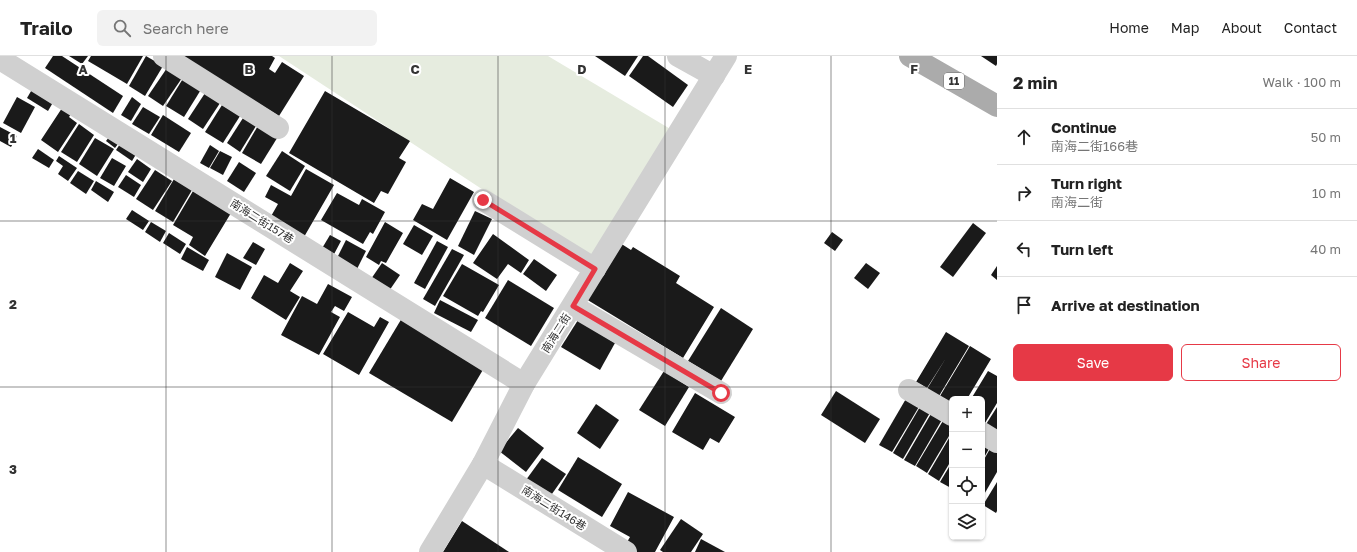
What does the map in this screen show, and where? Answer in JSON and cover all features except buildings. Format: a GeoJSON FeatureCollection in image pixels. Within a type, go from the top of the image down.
{"type":"FeatureCollection","features":[{"type":"Feature","properties":{"kind":"main road","name":"11"},"geometry":{"type":"LineString","coordinates":[[910,56],[997,106]]}},
{"type":"Feature","properties":{"kind":"street"},"geometry":{"type":"LineString","coordinates":[[164,56],[278,128]]}},
{"type":"Feature","properties":{"kind":"street"},"geometry":{"type":"LineString","coordinates":[[678,56],[714,76]]}},
{"type":"Feature","properties":{"kind":"street","name":"南海二街"},"geometry":{"type":"LineString","coordinates":[[430,552],[483,464],[524,384],[726,56]]}},
{"type":"Feature","properties":{"kind":"street","name":"南海二街157巷"},"geometry":{"type":"LineString","coordinates":[[0,59],[524,384]]}},
{"type":"Feature","properties":{"kind":"street"},"geometry":{"type":"LineString","coordinates":[[483,200],[595,269]]}},
{"type":"Feature","properties":{"kind":"street"},"geometry":{"type":"LineString","coordinates":[[573,306],[721,393]]}},
{"type":"Feature","properties":{"kind":"street"},"geometry":{"type":"LineString","coordinates":[[909,390],[949,414]]}},
{"type":"Feature","properties":{"kind":"street"},"geometry":{"type":"LineString","coordinates":[[985,435],[997,442]]}},
{"type":"Feature","properties":{"kind":"street","name":"南海二街146巷"},"geometry":{"type":"LineString","coordinates":[[483,464],[626,552]]}},
{"type":"Feature","properties":{"kind":"shaded area"},"geometry":{"type":"Polygon","coordinates":[[[279,56],[548,56],[672,130],[596,264],[279,56]]]}},
{"type":"Feature","properties":{"kind":"route"},"geometry":{"type":"LineString","coordinates":[[483,200],[595,269],[573,306],[721,393]]}}]}
